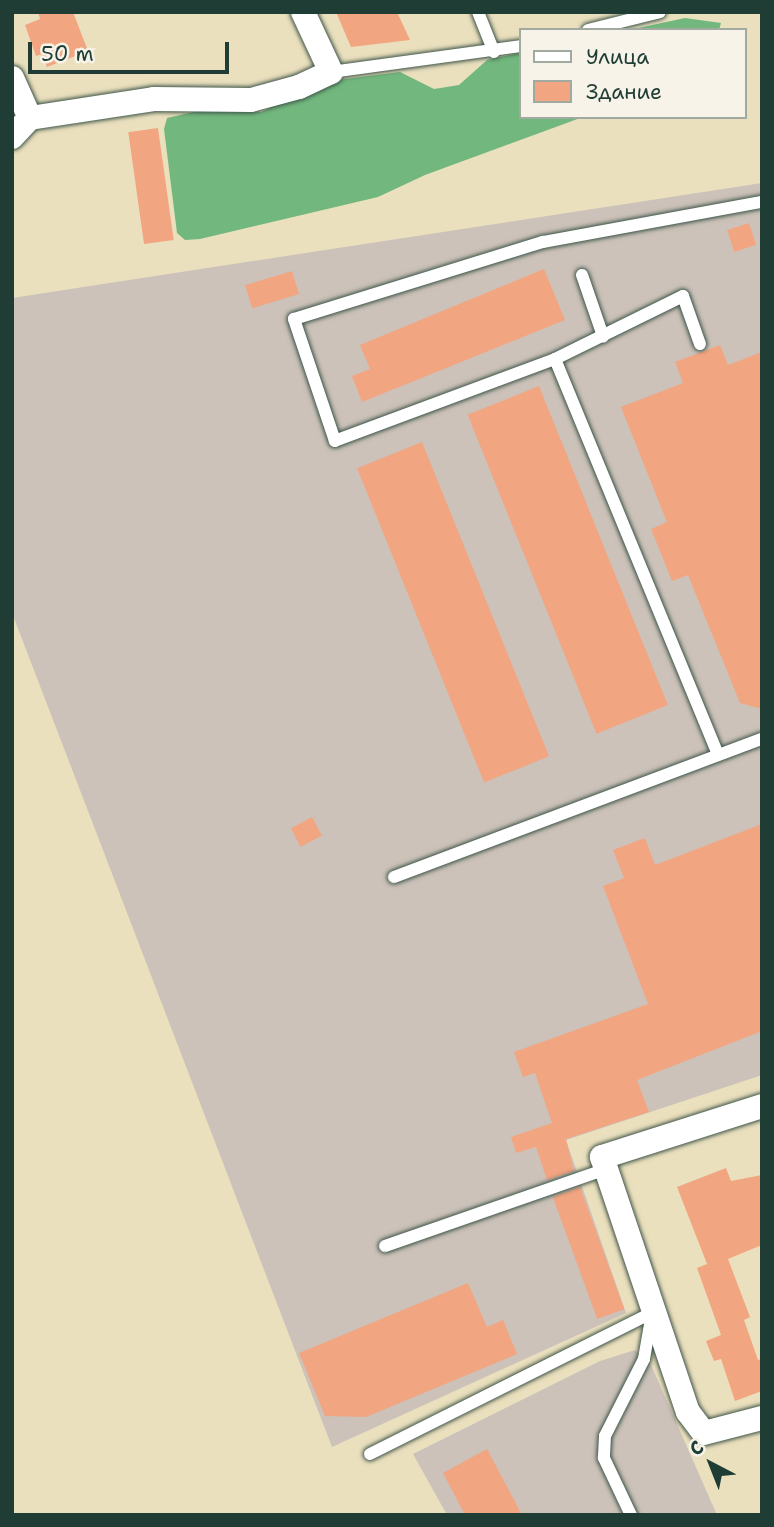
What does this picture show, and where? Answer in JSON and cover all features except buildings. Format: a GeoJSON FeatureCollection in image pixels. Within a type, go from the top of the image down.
{"type":"FeatureCollection","features":[{"type":"Feature","properties":{"kind":"street"},"geometry":{"type":"LineString","coordinates":[[12,137],[30,118],[154,99],[275,97],[331,72],[303,12]]}},
{"type":"Feature","properties":{"kind":"street"},"geometry":{"type":"LineString","coordinates":[[12,78],[30,118]]}},
{"type":"Feature","properties":{"kind":"street"},"geometry":{"type":"LineString","coordinates":[[762,1106],[604,1163],[652,1313],[688,1412],[704,1433],[762,1418]]}},
{"type":"Feature","properties":{"kind":"lane"},"geometry":{"type":"LineString","coordinates":[[478,12],[494,52]]}},
{"type":"Feature","properties":{"kind":"lane"},"geometry":{"type":"LineString","coordinates":[[596,28],[660,12]]}},
{"type":"Feature","properties":{"kind":"lane"},"geometry":{"type":"LineString","coordinates":[[331,72],[494,52],[518,46]]}},
{"type":"Feature","properties":{"kind":"lane"},"geometry":{"type":"LineString","coordinates":[[700,344],[683,296],[555,359],[335,441],[294,319],[543,242],[762,202]]}},
{"type":"Feature","properties":{"kind":"lane"},"geometry":{"type":"LineString","coordinates":[[582,275],[603,336]]}},
{"type":"Feature","properties":{"kind":"lane"},"geometry":{"type":"LineString","coordinates":[[555,359],[718,755]]}},
{"type":"Feature","properties":{"kind":"lane"},"geometry":{"type":"LineString","coordinates":[[394,877],[762,739]]}},
{"type":"Feature","properties":{"kind":"lane"},"geometry":{"type":"LineString","coordinates":[[385,1246],[604,1163]]}},
{"type":"Feature","properties":{"kind":"lane"},"geometry":{"type":"LineString","coordinates":[[370,1454],[652,1313]]}},
{"type":"Feature","properties":{"kind":"lane"},"geometry":{"type":"LineString","coordinates":[[631,1515],[604,1458],[605,1436],[644,1359],[652,1313]]}},
{"type":"Feature","properties":{"kind":"shaded area"},"geometry":{"type":"Polygon","coordinates":[[[762,183],[762,1075],[566,1140],[626,1313],[332,1447],[12,613],[12,298],[762,183]]]}},
{"type":"Feature","properties":{"kind":"shaded area"},"geometry":{"type":"Polygon","coordinates":[[[635,1350],[651,1365],[717,1515],[447,1515],[413,1454],[600,1361],[635,1350]]]}},
{"type":"Feature","properties":{"kind":"green space"},"geometry":{"type":"Polygon","coordinates":[[[685,18],[721,23],[720,28],[638,28],[685,18]]]}},
{"type":"Feature","properties":{"kind":"green space"},"geometry":{"type":"Polygon","coordinates":[[[518,53],[518,119],[578,119],[425,175],[378,197],[200,239],[185,240],[177,233],[164,129],[167,118],[207,109],[261,112],[329,81],[400,72],[434,89],[459,85],[487,60],[518,53]]]}}]}
